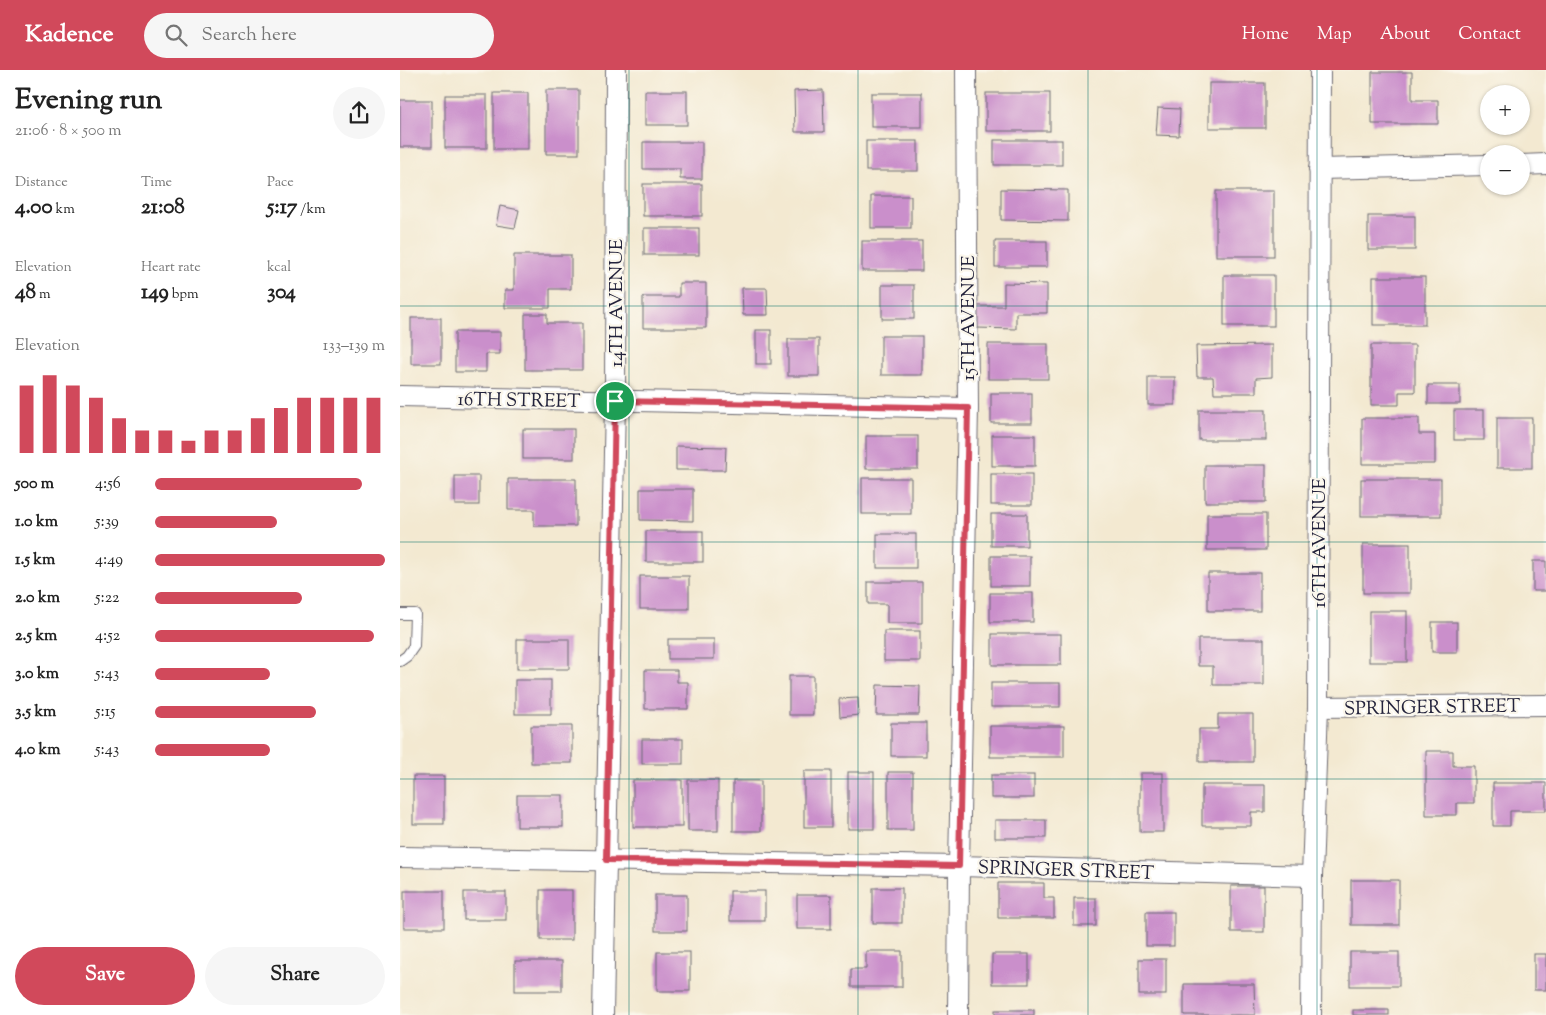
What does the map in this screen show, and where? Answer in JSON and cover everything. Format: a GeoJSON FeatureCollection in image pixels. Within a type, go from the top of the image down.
{"type":"FeatureCollection","features":[{"type":"Feature","properties":{"kind":"street","name":"14TH AVENUE"},"geometry":{"type":"LineString","coordinates":[[603,1015],[615,401],[616,70]]}},
{"type":"Feature","properties":{"kind":"street","name":"15TH AVENUE"},"geometry":{"type":"LineString","coordinates":[[958,1015],[968,408],[966,70]]}},
{"type":"Feature","properties":{"kind":"street","name":"16TH AVENUE"},"geometry":{"type":"LineString","coordinates":[[1310,1015],[1312,876],[1318,707],[1320,70]]}},
{"type":"Feature","properties":{"kind":"street"},"geometry":{"type":"LineString","coordinates":[[1530,165],[1546,164]]}},
{"type":"Feature","properties":{"kind":"street"},"geometry":{"type":"LineString","coordinates":[[1319,169],[1480,166]]}},
{"type":"Feature","properties":{"kind":"street","name":"16TH STREET"},"geometry":{"type":"LineString","coordinates":[[400,396],[968,408]]}},
{"type":"Feature","properties":{"kind":"street","name":"SPRINGER STREET"},"geometry":{"type":"LineString","coordinates":[[1318,707],[1546,704]]}},
{"type":"Feature","properties":{"kind":"street","name":"SPRINGER STREET"},"geometry":{"type":"LineString","coordinates":[[400,857],[959,866],[1312,876]]}},
{"type":"Feature","properties":{"kind":"lane"},"geometry":{"type":"LineString","coordinates":[[400,614],[415,614],[414,646],[407,656],[400,661]]}},
{"type":"Feature","properties":{"kind":"building"},"geometry":{"type":"Polygon","coordinates":[[[1372,72],[1412,72],[1412,100],[1438,100],[1438,124],[1372,124],[1372,72]]]}},
{"type":"Feature","properties":{"kind":"building"},"geometry":{"type":"Polygon","coordinates":[[[1209,83],[1265,83],[1265,128],[1209,128],[1209,83]]]}},
{"type":"Feature","properties":{"kind":"building"},"geometry":{"type":"Polygon","coordinates":[[[546,90],[579,90],[579,154],[546,154],[546,90]]]}},
{"type":"Feature","properties":{"kind":"building"},"geometry":{"type":"Polygon","coordinates":[[[823,90],[824,132],[795,132],[794,91],[823,90]]]}},
{"type":"Feature","properties":{"kind":"building"},"geometry":{"type":"Polygon","coordinates":[[[645,91],[687,91],[687,125],[645,125],[645,91]]]}},
{"type":"Feature","properties":{"kind":"building"},"geometry":{"type":"Polygon","coordinates":[[[494,93],[528,93],[528,149],[494,149],[494,93]]]}},
{"type":"Feature","properties":{"kind":"building"},"geometry":{"type":"Polygon","coordinates":[[[871,93],[922,93],[922,127],[871,127],[871,93]]]}},
{"type":"Feature","properties":{"kind":"building"},"geometry":{"type":"Polygon","coordinates":[[[986,93],[1050,93],[1050,131],[986,131],[986,93]]]}},
{"type":"Feature","properties":{"kind":"building"},"geometry":{"type":"Polygon","coordinates":[[[445,95],[487,95],[487,148],[445,148],[445,95]]]}},
{"type":"Feature","properties":{"kind":"building"},"geometry":{"type":"Polygon","coordinates":[[[400,100],[432,100],[432,147],[400,147],[400,100]]]}},
{"type":"Feature","properties":{"kind":"building"},"geometry":{"type":"Polygon","coordinates":[[[1158,108],[1180,109],[1179,136],[1156,135],[1158,108]]]}},
{"type":"Feature","properties":{"kind":"building"},"geometry":{"type":"Polygon","coordinates":[[[994,140],[1062,140],[1062,165],[994,165],[994,140]]]}},
{"type":"Feature","properties":{"kind":"building"},"geometry":{"type":"Polygon","coordinates":[[[866,141],[918,141],[918,171],[866,171],[866,141]]]}},
{"type":"Feature","properties":{"kind":"building"},"geometry":{"type":"Polygon","coordinates":[[[643,142],[702,142],[702,179],[680,179],[680,169],[643,169],[643,142]]]}},
{"type":"Feature","properties":{"kind":"building"},"geometry":{"type":"Polygon","coordinates":[[[643,184],[702,184],[702,216],[643,216],[643,184]]]}},
{"type":"Feature","properties":{"kind":"building"},"geometry":{"type":"Polygon","coordinates":[[[1001,189],[1068,190],[1068,221],[1001,220],[1001,189]]]}},
{"type":"Feature","properties":{"kind":"building"},"geometry":{"type":"Polygon","coordinates":[[[1216,191],[1274,191],[1274,256],[1216,256],[1216,191]]]}},
{"type":"Feature","properties":{"kind":"building"},"geometry":{"type":"Polygon","coordinates":[[[871,196],[911,196],[911,228],[871,228],[871,196]]]}},
{"type":"Feature","properties":{"kind":"building"},"geometry":{"type":"Polygon","coordinates":[[[500,206],[519,210],[515,228],[496,225],[500,206]]]}},
{"type":"Feature","properties":{"kind":"building"},"geometry":{"type":"Polygon","coordinates":[[[1368,216],[1415,216],[1415,250],[1368,250],[1368,216]]]}},
{"type":"Feature","properties":{"kind":"building"},"geometry":{"type":"Polygon","coordinates":[[[644,228],[699,228],[699,255],[644,255],[644,228]]]}},
{"type":"Feature","properties":{"kind":"building"},"geometry":{"type":"Polygon","coordinates":[[[862,241],[922,241],[922,271],[862,271],[862,241]]]}},
{"type":"Feature","properties":{"kind":"building"},"geometry":{"type":"Polygon","coordinates":[[[995,241],[1047,241],[1047,267],[995,267],[995,241]]]}},
{"type":"Feature","properties":{"kind":"building"},"geometry":{"type":"Polygon","coordinates":[[[514,255],[571,255],[571,289],[550,289],[550,308],[505,308],[505,290],[514,290],[514,255]]]}},
{"type":"Feature","properties":{"kind":"building"},"geometry":{"type":"Polygon","coordinates":[[[1224,275],[1274,275],[1274,326],[1224,326],[1224,275]]]}},
{"type":"Feature","properties":{"kind":"building"},"geometry":{"type":"Polygon","coordinates":[[[1373,277],[1425,277],[1425,325],[1373,325],[1373,277]]]}},
{"type":"Feature","properties":{"kind":"building"},"geometry":{"type":"Polygon","coordinates":[[[679,283],[706,283],[706,328],[643,328],[643,297],[679,297],[679,283]]]}},
{"type":"Feature","properties":{"kind":"building"},"geometry":{"type":"Polygon","coordinates":[[[1004,283],[1047,284],[1047,313],[1016,313],[1016,329],[976,328],[976,306],[1004,306],[1004,283]]]}},
{"type":"Feature","properties":{"kind":"building"},"geometry":{"type":"Polygon","coordinates":[[[882,285],[914,285],[914,319],[882,319],[882,285]]]}},
{"type":"Feature","properties":{"kind":"building"},"geometry":{"type":"Polygon","coordinates":[[[742,288],[767,288],[768,315],[743,315],[742,288]]]}},
{"type":"Feature","properties":{"kind":"building"},"geometry":{"type":"Polygon","coordinates":[[[525,314],[547,314],[547,323],[582,323],[582,370],[525,370],[525,314]]]}},
{"type":"Feature","properties":{"kind":"building"},"geometry":{"type":"Polygon","coordinates":[[[411,318],[441,318],[441,364],[411,364],[411,318]]]}},
{"type":"Feature","properties":{"kind":"building"},"geometry":{"type":"Polygon","coordinates":[[[756,330],[771,330],[771,364],[756,364],[756,330]]]}},
{"type":"Feature","properties":{"kind":"building"},"geometry":{"type":"Polygon","coordinates":[[[455,332],[500,332],[500,354],[486,354],[486,372],[455,372],[455,332]]]}},
{"type":"Feature","properties":{"kind":"building"},"geometry":{"type":"Polygon","coordinates":[[[881,336],[922,336],[922,375],[881,375],[881,336]]]}},
{"type":"Feature","properties":{"kind":"building"},"geometry":{"type":"Polygon","coordinates":[[[788,339],[819,339],[819,376],[788,376],[788,339]]]}},
{"type":"Feature","properties":{"kind":"building"},"geometry":{"type":"Polygon","coordinates":[[[988,344],[1048,344],[1048,379],[988,379],[988,344]]]}},
{"type":"Feature","properties":{"kind":"building"},"geometry":{"type":"Polygon","coordinates":[[[1272,345],[1272,377],[1256,378],[1256,393],[1214,393],[1213,377],[1197,377],[1196,346],[1272,345]]]}},
{"type":"Feature","properties":{"kind":"building"},"geometry":{"type":"Polygon","coordinates":[[[1371,345],[1415,345],[1415,392],[1399,392],[1399,405],[1371,405],[1371,345]]]}},
{"type":"Feature","properties":{"kind":"building"},"geometry":{"type":"Polygon","coordinates":[[[1148,377],[1175,377],[1175,405],[1148,405],[1148,377]]]}},
{"type":"Feature","properties":{"kind":"building"},"geometry":{"type":"Polygon","coordinates":[[[1428,385],[1460,385],[1460,404],[1428,404],[1428,385]]]}},
{"type":"Feature","properties":{"kind":"building"},"geometry":{"type":"Polygon","coordinates":[[[991,393],[1032,393],[1032,423],[991,423],[991,393]]]}},
{"type":"Feature","properties":{"kind":"building"},"geometry":{"type":"Polygon","coordinates":[[[1199,410],[1266,410],[1266,440],[1199,440],[1199,410]]]}},
{"type":"Feature","properties":{"kind":"building"},"geometry":{"type":"Polygon","coordinates":[[[1454,410],[1484,410],[1484,440],[1454,440],[1454,410]]]}},
{"type":"Feature","properties":{"kind":"building"},"geometry":{"type":"Polygon","coordinates":[[[1362,418],[1419,418],[1419,434],[1435,434],[1435,464],[1362,464],[1362,418]]]}},
{"type":"Feature","properties":{"kind":"building"},"geometry":{"type":"Polygon","coordinates":[[[1497,418],[1532,418],[1532,468],[1497,468],[1497,418]]]}},
{"type":"Feature","properties":{"kind":"building"},"geometry":{"type":"Polygon","coordinates":[[[523,429],[574,429],[574,459],[523,459],[523,429]]]}},
{"type":"Feature","properties":{"kind":"building"},"geometry":{"type":"Polygon","coordinates":[[[992,435],[1035,435],[1035,466],[992,466],[992,435]]]}},
{"type":"Feature","properties":{"kind":"building"},"geometry":{"type":"Polygon","coordinates":[[[866,436],[918,436],[918,469],[866,469],[866,436]]]}},
{"type":"Feature","properties":{"kind":"building"},"geometry":{"type":"Polygon","coordinates":[[[676,446],[726,447],[725,470],[676,470],[676,446]]]}},
{"type":"Feature","properties":{"kind":"building"},"geometry":{"type":"Polygon","coordinates":[[[1205,465],[1266,465],[1266,502],[1205,502],[1205,465]]]}},
{"type":"Feature","properties":{"kind":"building"},"geometry":{"type":"Polygon","coordinates":[[[991,474],[1032,474],[1032,505],[991,505],[991,474]]]}},
{"type":"Feature","properties":{"kind":"building"},"geometry":{"type":"Polygon","coordinates":[[[455,476],[479,476],[479,505],[455,505],[455,476]]]}},
{"type":"Feature","properties":{"kind":"building"},"geometry":{"type":"Polygon","coordinates":[[[862,478],[911,478],[911,514],[862,514],[862,478]]]}},
{"type":"Feature","properties":{"kind":"building"},"geometry":{"type":"Polygon","coordinates":[[[508,479],[576,479],[576,526],[534,526],[534,510],[508,510],[508,479]]]}},
{"type":"Feature","properties":{"kind":"building"},"geometry":{"type":"Polygon","coordinates":[[[1361,479],[1441,479],[1441,516],[1361,516],[1361,479]]]}},
{"type":"Feature","properties":{"kind":"building"},"geometry":{"type":"Polygon","coordinates":[[[640,489],[693,489],[693,521],[640,520],[640,489]]]}},
{"type":"Feature","properties":{"kind":"building"},"geometry":{"type":"Polygon","coordinates":[[[991,514],[1027,514],[1027,546],[991,546],[991,514]]]}},
{"type":"Feature","properties":{"kind":"building"},"geometry":{"type":"Polygon","coordinates":[[[1207,514],[1266,514],[1266,550],[1207,550],[1207,514]]]}},
{"type":"Feature","properties":{"kind":"building"},"geometry":{"type":"Polygon","coordinates":[[[646,531],[703,531],[703,562],[646,562],[646,531]]]}},
{"type":"Feature","properties":{"kind":"building"},"geometry":{"type":"Polygon","coordinates":[[[877,534],[916,534],[916,568],[877,568],[877,534]]]}},
{"type":"Feature","properties":{"kind":"building"},"geometry":{"type":"Polygon","coordinates":[[[1363,544],[1410,544],[1410,593],[1363,593],[1363,544]]]}},
{"type":"Feature","properties":{"kind":"building"},"geometry":{"type":"Polygon","coordinates":[[[991,556],[1030,556],[1030,586],[991,586],[991,556]]]}},
{"type":"Feature","properties":{"kind":"building"},"geometry":{"type":"Polygon","coordinates":[[[1533,561],[1546,561],[1546,591],[1533,591],[1533,561]]]}},
{"type":"Feature","properties":{"kind":"building"},"geometry":{"type":"Polygon","coordinates":[[[1208,573],[1260,573],[1260,611],[1208,611],[1208,573]]]}},
{"type":"Feature","properties":{"kind":"building"},"geometry":{"type":"Polygon","coordinates":[[[640,576],[689,576],[689,609],[640,609],[640,576]]]}},
{"type":"Feature","properties":{"kind":"building"},"geometry":{"type":"Polygon","coordinates":[[[868,582],[922,582],[922,623],[887,623],[887,604],[868,604],[868,582]]]}},
{"type":"Feature","properties":{"kind":"building"},"geometry":{"type":"Polygon","coordinates":[[[990,593],[1033,593],[1033,622],[990,622],[990,593]]]}},
{"type":"Feature","properties":{"kind":"building"},"geometry":{"type":"Polygon","coordinates":[[[1369,611],[1407,611],[1407,662],[1369,662],[1369,611]]]}},
{"type":"Feature","properties":{"kind":"building"},"geometry":{"type":"Polygon","coordinates":[[[1432,622],[1457,622],[1457,652],[1432,652],[1432,622]]]}},
{"type":"Feature","properties":{"kind":"building"},"geometry":{"type":"Polygon","coordinates":[[[884,631],[920,631],[920,661],[884,661],[884,631]]]}},
{"type":"Feature","properties":{"kind":"building"},"geometry":{"type":"Polygon","coordinates":[[[992,634],[1061,634],[1061,665],[992,665],[992,634]]]}},
{"type":"Feature","properties":{"kind":"building"},"geometry":{"type":"Polygon","coordinates":[[[517,639],[569,639],[569,669],[517,669],[517,639]]]}},
{"type":"Feature","properties":{"kind":"building"},"geometry":{"type":"Polygon","coordinates":[[[668,639],[714,639],[714,659],[668,659],[668,639]]]}},
{"type":"Feature","properties":{"kind":"building"},"geometry":{"type":"Polygon","coordinates":[[[1198,639],[1264,639],[1264,685],[1213,685],[1213,666],[1198,666],[1198,639]]]}},
{"type":"Feature","properties":{"kind":"building"},"geometry":{"type":"Polygon","coordinates":[[[645,670],[677,670],[677,682],[688,682],[688,709],[645,709],[645,670]]]}},
{"type":"Feature","properties":{"kind":"building"},"geometry":{"type":"Polygon","coordinates":[[[789,676],[813,676],[813,715],[789,715],[789,676]]]}},
{"type":"Feature","properties":{"kind":"building"},"geometry":{"type":"Polygon","coordinates":[[[515,680],[551,680],[551,714],[515,714],[515,680]]]}},
{"type":"Feature","properties":{"kind":"building"},"geometry":{"type":"Polygon","coordinates":[[[991,683],[1060,683],[1060,707],[991,707],[991,683]]]}},
{"type":"Feature","properties":{"kind":"building"},"geometry":{"type":"Polygon","coordinates":[[[877,685],[920,686],[919,715],[876,715],[877,685]]]}},
{"type":"Feature","properties":{"kind":"building"},"geometry":{"type":"Polygon","coordinates":[[[858,698],[859,715],[840,717],[839,699],[858,698]]]}},
{"type":"Feature","properties":{"kind":"building"},"geometry":{"type":"Polygon","coordinates":[[[1218,714],[1253,714],[1253,762],[1199,762],[1199,729],[1218,729],[1218,714]]]}},
{"type":"Feature","properties":{"kind":"building"},"geometry":{"type":"Polygon","coordinates":[[[891,723],[926,723],[926,756],[891,756],[891,723]]]}},
{"type":"Feature","properties":{"kind":"building"},"geometry":{"type":"Polygon","coordinates":[[[531,726],[572,726],[572,763],[531,763],[531,726]]]}},
{"type":"Feature","properties":{"kind":"building"},"geometry":{"type":"Polygon","coordinates":[[[990,726],[1064,726],[1064,757],[990,757],[990,726]]]}},
{"type":"Feature","properties":{"kind":"building"},"geometry":{"type":"Polygon","coordinates":[[[642,739],[683,739],[683,764],[642,764],[642,739]]]}},
{"type":"Feature","properties":{"kind":"building"},"geometry":{"type":"Polygon","coordinates":[[[1426,751],[1453,751],[1453,766],[1474,766],[1474,803],[1457,803],[1457,815],[1426,815],[1426,751]]]}},
{"type":"Feature","properties":{"kind":"building"},"geometry":{"type":"Polygon","coordinates":[[[804,771],[831,771],[831,827],[804,827],[804,771]]]}},
{"type":"Feature","properties":{"kind":"building"},"geometry":{"type":"Polygon","coordinates":[[[848,772],[874,772],[874,829],[848,829],[848,772]]]}},
{"type":"Feature","properties":{"kind":"building"},"geometry":{"type":"Polygon","coordinates":[[[888,772],[913,772],[913,830],[888,830],[888,772]]]}},
{"type":"Feature","properties":{"kind":"building"},"geometry":{"type":"Polygon","coordinates":[[[1140,773],[1163,773],[1163,832],[1140,832],[1140,773]]]}},
{"type":"Feature","properties":{"kind":"building"},"geometry":{"type":"Polygon","coordinates":[[[991,775],[1034,775],[1034,798],[991,798],[991,775]]]}},
{"type":"Feature","properties":{"kind":"building"},"geometry":{"type":"Polygon","coordinates":[[[413,776],[444,776],[444,824],[413,824],[413,776]]]}},
{"type":"Feature","properties":{"kind":"building"},"geometry":{"type":"Polygon","coordinates":[[[633,780],[682,780],[682,827],[633,827],[633,780]]]}},
{"type":"Feature","properties":{"kind":"building"},"geometry":{"type":"Polygon","coordinates":[[[688,780],[718,780],[718,831],[688,831],[688,780]]]}},
{"type":"Feature","properties":{"kind":"building"},"geometry":{"type":"Polygon","coordinates":[[[733,781],[761,781],[761,831],[733,831],[733,781]]]}},
{"type":"Feature","properties":{"kind":"building"},"geometry":{"type":"Polygon","coordinates":[[[1493,783],[1546,783],[1546,811],[1510,811],[1510,826],[1493,826],[1493,783]]]}},
{"type":"Feature","properties":{"kind":"building"},"geometry":{"type":"Polygon","coordinates":[[[1202,785],[1265,785],[1265,812],[1251,812],[1251,826],[1202,826],[1202,785]]]}},
{"type":"Feature","properties":{"kind":"building"},"geometry":{"type":"Polygon","coordinates":[[[517,795],[563,795],[563,827],[517,827],[517,795]]]}},
{"type":"Feature","properties":{"kind":"building"},"geometry":{"type":"Polygon","coordinates":[[[995,820],[1046,820],[1046,838],[995,838],[995,820]]]}},
{"type":"Feature","properties":{"kind":"building"},"geometry":{"type":"Polygon","coordinates":[[[1351,880],[1399,880],[1399,925],[1351,925],[1351,880]]]}},
{"type":"Feature","properties":{"kind":"building"},"geometry":{"type":"Polygon","coordinates":[[[998,883],[1044,883],[1044,898],[1054,898],[1054,918],[998,918],[998,883]]]}},
{"type":"Feature","properties":{"kind":"building"},"geometry":{"type":"Polygon","coordinates":[[[1231,886],[1264,886],[1264,932],[1231,932],[1231,886]]]}},
{"type":"Feature","properties":{"kind":"building"},"geometry":{"type":"Polygon","coordinates":[[[873,888],[902,888],[902,923],[873,923],[873,888]]]}},
{"type":"Feature","properties":{"kind":"building"},"geometry":{"type":"Polygon","coordinates":[[[540,890],[572,890],[572,940],[540,940],[540,890]]]}},
{"type":"Feature","properties":{"kind":"building"},"geometry":{"type":"Polygon","coordinates":[[[404,891],[444,891],[444,928],[404,928],[404,891]]]}},
{"type":"Feature","properties":{"kind":"building"},"geometry":{"type":"Polygon","coordinates":[[[730,891],[765,891],[765,921],[730,921],[730,891]]]}},
{"type":"Feature","properties":{"kind":"building"},"geometry":{"type":"Polygon","coordinates":[[[464,892],[506,892],[506,920],[464,920],[464,892]]]}},
{"type":"Feature","properties":{"kind":"building"},"geometry":{"type":"Polygon","coordinates":[[[655,895],[687,895],[687,931],[655,931],[655,895]]]}},
{"type":"Feature","properties":{"kind":"building"},"geometry":{"type":"Polygon","coordinates":[[[797,895],[831,895],[831,929],[797,929],[797,895]]]}},
{"type":"Feature","properties":{"kind":"building"},"geometry":{"type":"Polygon","coordinates":[[[1074,898],[1096,898],[1096,926],[1074,926],[1074,898]]]}},
{"type":"Feature","properties":{"kind":"building"},"geometry":{"type":"Polygon","coordinates":[[[1146,912],[1174,912],[1174,946],[1146,946],[1146,912]]]}},
{"type":"Feature","properties":{"kind":"building"},"geometry":{"type":"Polygon","coordinates":[[[866,951],[902,951],[902,987],[851,987],[851,969],[866,969],[866,951]]]}},
{"type":"Feature","properties":{"kind":"building"},"geometry":{"type":"Polygon","coordinates":[[[657,952],[690,952],[690,991],[657,991],[657,952]]]}},
{"type":"Feature","properties":{"kind":"building"},"geometry":{"type":"Polygon","coordinates":[[[1350,952],[1399,952],[1399,986],[1350,986],[1350,952]]]}},
{"type":"Feature","properties":{"kind":"building"},"geometry":{"type":"Polygon","coordinates":[[[992,954],[1029,954],[1029,984],[992,984],[992,954]]]}},
{"type":"Feature","properties":{"kind":"building"},"geometry":{"type":"Polygon","coordinates":[[[1534,954],[1546,954],[1546,990],[1534,990],[1534,954]]]}},
{"type":"Feature","properties":{"kind":"building"},"geometry":{"type":"Polygon","coordinates":[[[1139,959],[1166,959],[1166,995],[1139,995],[1139,959]]]}},
{"type":"Feature","properties":{"kind":"building"},"geometry":{"type":"Polygon","coordinates":[[[515,961],[562,961],[562,991],[515,991],[515,961]]]}},
{"type":"Feature","properties":{"kind":"building"},"geometry":{"type":"Polygon","coordinates":[[[1184,984],[1254,984],[1255,1015],[1184,1015],[1184,984]]]}},
{"type":"Feature","properties":{"kind":"building"},"geometry":{"type":"Polygon","coordinates":[[[995,1010],[1034,1010],[1034,1015],[995,1015],[995,1010]]]}},
{"type":"Feature","properties":{"kind":"building"},"geometry":{"type":"Polygon","coordinates":[[[1353,1010],[1389,1010],[1389,1015],[1353,1015],[1353,1010]]]}},
{"type":"Feature","properties":{"kind":"route"},"geometry":{"type":"LineString","coordinates":[[615,401],[968,408],[959,866],[606,860],[615,401]]}}]}
